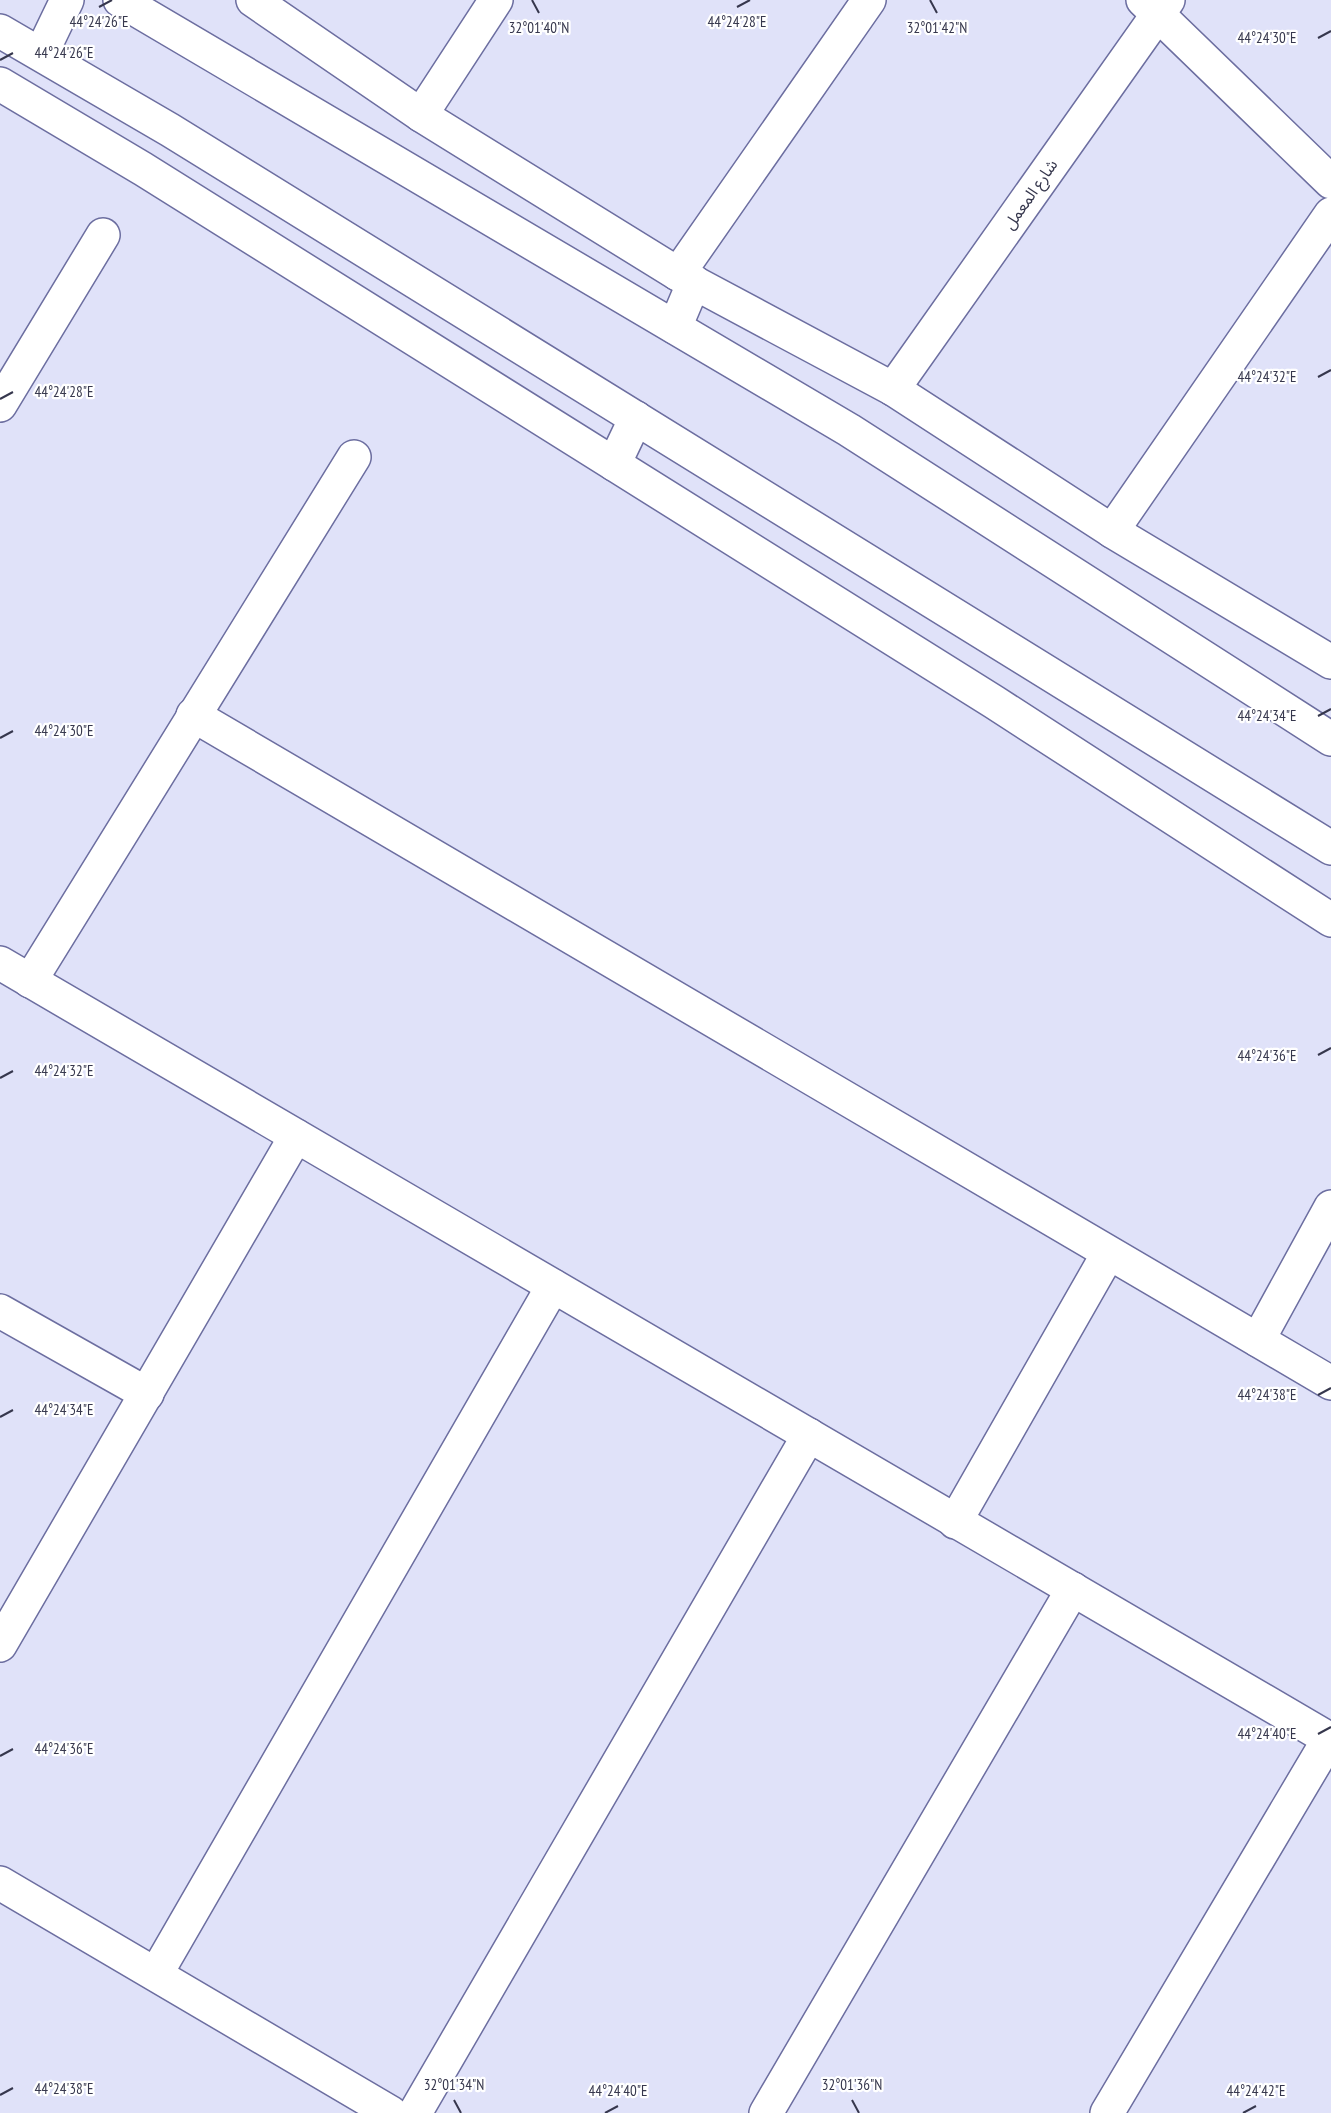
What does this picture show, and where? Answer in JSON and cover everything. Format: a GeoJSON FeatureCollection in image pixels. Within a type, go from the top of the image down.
{"type":"FeatureCollection","features":[{"type":"Feature","properties":{"kind":"street"},"geometry":{"type":"LineString","coordinates":[[41,54],[67,0]]}},
{"type":"Feature","properties":{"kind":"street"},"geometry":{"type":"LineString","coordinates":[[120,0],[849,430],[1331,739]]}},
{"type":"Feature","properties":{"kind":"street"},"geometry":{"type":"LineString","coordinates":[[253,0],[421,115],[686,278],[893,388],[1112,531],[1331,662]]}},
{"type":"Feature","properties":{"kind":"street"},"geometry":{"type":"LineString","coordinates":[[421,115],[496,0]]}},
{"type":"Feature","properties":{"kind":"street"},"geometry":{"type":"LineString","coordinates":[[675,327],[686,278],[869,0]]}},
{"type":"Feature","properties":{"kind":"street"},"geometry":{"type":"LineString","coordinates":[[1156,5],[1331,182]]}},
{"type":"Feature","properties":{"kind":"street","name":"شارع المعمل"},"geometry":{"type":"LineString","coordinates":[[893,388],[1156,5]]}},
{"type":"Feature","properties":{"kind":"street"},"geometry":{"type":"LineString","coordinates":[[0,31],[170,130],[1331,848]]}},
{"type":"Feature","properties":{"kind":"street"},"geometry":{"type":"LineString","coordinates":[[0,84],[153,176],[984,695],[1331,920]]}},
{"type":"Feature","properties":{"kind":"street"},"geometry":{"type":"LineString","coordinates":[[1112,531],[1331,214]]}},
{"type":"Feature","properties":{"kind":"street"},"geometry":{"type":"LineString","coordinates":[[0,405],[103,235]]}},
{"type":"Feature","properties":{"kind":"street"},"geometry":{"type":"LineString","coordinates":[[614,464],[636,418]]}},
{"type":"Feature","properties":{"kind":"street"},"geometry":{"type":"LineString","coordinates":[[30,981],[354,457]]}},
{"type":"Feature","properties":{"kind":"street"},"geometry":{"type":"LineString","coordinates":[[193,715],[1331,1383]]}},
{"type":"Feature","properties":{"kind":"street"},"geometry":{"type":"LineString","coordinates":[[0,963],[1330,1740],[1107,2113]]}},
{"type":"Feature","properties":{"kind":"street"},"geometry":{"type":"LineString","coordinates":[[0,1645],[296,1136]]}},
{"type":"Feature","properties":{"kind":"street"},"geometry":{"type":"LineString","coordinates":[[1258,1340],[1331,1207]]}},
{"type":"Feature","properties":{"kind":"street"},"geometry":{"type":"LineString","coordinates":[[956,1522],[1108,1254]]}},
{"type":"Feature","properties":{"kind":"street"},"geometry":{"type":"LineString","coordinates":[[156,1974],[553,1286]]}},
{"type":"Feature","properties":{"kind":"street"},"geometry":{"type":"LineString","coordinates":[[0,1311],[147,1394]]}},
{"type":"Feature","properties":{"kind":"street"},"geometry":{"type":"LineString","coordinates":[[415,2113],[809,1436]]}},
{"type":"Feature","properties":{"kind":"street"},"geometry":{"type":"LineString","coordinates":[[766,2113],[1072,1589]]}},
{"type":"Feature","properties":{"kind":"street"},"geometry":{"type":"LineString","coordinates":[[0,1882],[391,2113]]}}]}
